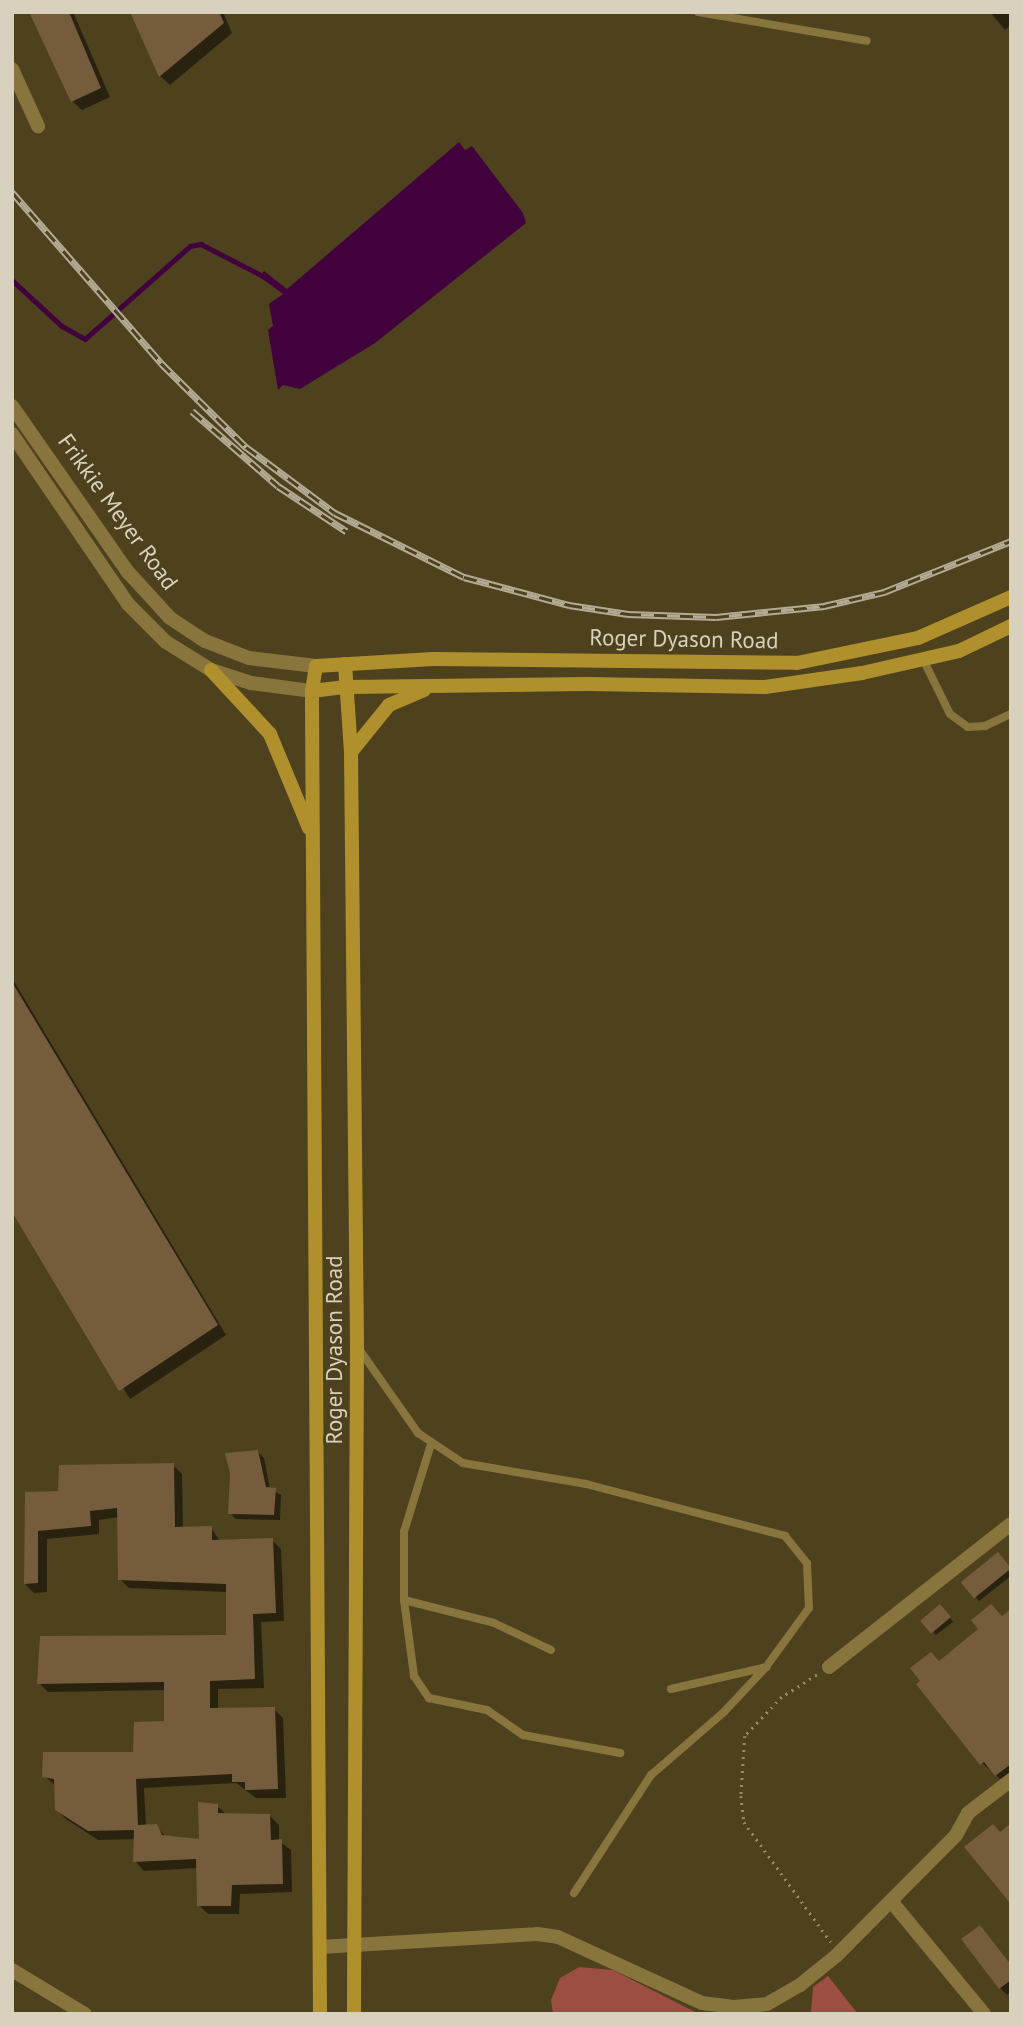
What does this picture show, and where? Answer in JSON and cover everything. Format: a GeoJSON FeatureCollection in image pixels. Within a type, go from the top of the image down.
{"type":"FeatureCollection","features":[{"type":"Feature","properties":{"kind":"main road","name":"Roger Dyason Road"},"geometry":{"type":"LineString","coordinates":[[320,2014],[312,691],[316,666],[433,659],[797,663],[918,638],[1011,597]]}},
{"type":"Feature","properties":{"kind":"main road","name":"Roger Dyason Road"},"geometry":{"type":"LineString","coordinates":[[312,691],[346,687],[765,687],[959,652],[1011,626]]}},
{"type":"Feature","properties":{"kind":"main road"},"geometry":{"type":"LineString","coordinates":[[918,638],[923,659]]}},
{"type":"Feature","properties":{"kind":"main road","name":"Roger Dyason Road"},"geometry":{"type":"LineString","coordinates":[[345,664],[351,752],[357,1346],[354,2014]]}},
{"type":"Feature","properties":{"kind":"main road"},"geometry":{"type":"LineString","coordinates":[[211,670],[270,734],[313,839]]}},
{"type":"Feature","properties":{"kind":"main road"},"geometry":{"type":"LineString","coordinates":[[351,752],[389,705],[432,687]]}},
{"type":"Feature","properties":{"kind":"street"},"geometry":{"type":"LineString","coordinates":[[12,69],[38,127]]}},
{"type":"Feature","properties":{"kind":"street","name":"Frikkie Meyer Road"},"geometry":{"type":"LineString","coordinates":[[12,406],[128,572],[170,618],[205,641],[248,659],[316,666]]}},
{"type":"Feature","properties":{"kind":"street","name":"Frikkie Meyer Road"},"geometry":{"type":"LineString","coordinates":[[12,434],[128,604],[166,642],[211,670],[250,683],[312,691]]}},
{"type":"Feature","properties":{"kind":"street"},"geometry":{"type":"LineString","coordinates":[[829,1667],[1011,1524]]}},
{"type":"Feature","properties":{"kind":"street"},"geometry":{"type":"LineString","coordinates":[[320,1947],[474,1934],[558,1937],[702,2003],[734,2007],[767,2004],[786,1994],[840,1953],[956,1835],[968,1813],[1011,1780]]}},
{"type":"Feature","properties":{"kind":"street"},"geometry":{"type":"LineString","coordinates":[[891,1901],[984,2014]]}},
{"type":"Feature","properties":{"kind":"street"},"geometry":{"type":"LineString","coordinates":[[12,1970],[85,2014]]}},
{"type":"Feature","properties":{"kind":"lane"},"geometry":{"type":"LineString","coordinates":[[698,12],[867,41]]}},
{"type":"Feature","properties":{"kind":"lane"},"geometry":{"type":"LineString","coordinates":[[923,659],[950,714],[968,727],[985,726],[1011,714]]}},
{"type":"Feature","properties":{"kind":"lane"},"geometry":{"type":"LineString","coordinates":[[357,1346],[418,1433],[463,1463],[586,1484],[785,1536],[807,1563],[809,1608],[766,1667],[724,1712],[651,1775],[574,1893]]}},
{"type":"Feature","properties":{"kind":"lane"},"geometry":{"type":"LineString","coordinates":[[431,1444],[404,1532],[404,1600],[414,1676],[429,1698],[487,1710],[523,1735],[620,1753]]}},
{"type":"Feature","properties":{"kind":"lane"},"geometry":{"type":"LineString","coordinates":[[404,1600],[494,1623],[551,1650]]}},
{"type":"Feature","properties":{"kind":"lane"},"geometry":{"type":"LineString","coordinates":[[671,1689],[766,1667]]}},
{"type":"Feature","properties":{"kind":"path"},"geometry":{"type":"LineString","coordinates":[[829,1667],[782,1697],[745,1736],[741,1796],[744,1822],[840,1953]]}},
{"type":"Feature","properties":{"kind":"shaded area"},"geometry":{"type":"Polygon","coordinates":[[[459,142],[465,150],[472,146],[523,213],[526,223],[375,343],[300,389],[283,385],[278,390],[268,330],[273,326],[269,304],[283,294],[260,277],[264,271],[287,289],[459,142]]]}},
{"type":"Feature","properties":{"kind":"shaded area"},"geometry":{"type":"Polygon","coordinates":[[[579,1967],[613,1970],[699,2014],[553,2014],[551,2000],[560,1978],[579,1967]]]}},
{"type":"Feature","properties":{"kind":"shaded area"},"geometry":{"type":"Polygon","coordinates":[[[828,1976],[858,2014],[792,2014],[811,2012],[813,1987],[828,1976]]]}},
{"type":"Feature","properties":{"kind":"building"},"geometry":{"type":"Polygon","coordinates":[[[29,12],[69,12],[101,88],[71,102],[29,12]]]}},
{"type":"Feature","properties":{"kind":"building"},"geometry":{"type":"Polygon","coordinates":[[[130,12],[219,12],[224,23],[159,77],[130,12]]]}},
{"type":"Feature","properties":{"kind":"building"},"geometry":{"type":"Polygon","coordinates":[[[12,982],[218,1325],[119,1391],[12,1212],[12,982]]]}},
{"type":"Feature","properties":{"kind":"building"},"geometry":{"type":"Polygon","coordinates":[[[258,1450],[266,1487],[276,1488],[274,1515],[228,1514],[230,1473],[225,1453],[258,1450]]]}},
{"type":"Feature","properties":{"kind":"building"},"geometry":{"type":"Polygon","coordinates":[[[174,1463],[175,1527],[212,1526],[212,1540],[273,1538],[276,1613],[253,1614],[255,1679],[210,1681],[210,1708],[275,1707],[278,1789],[245,1790],[245,1782],[232,1782],[232,1774],[136,1779],[138,1825],[157,1824],[162,1835],[199,1839],[198,1802],[218,1804],[218,1813],[270,1814],[271,1840],[282,1839],[283,1884],[232,1885],[231,1906],[197,1906],[196,1859],[133,1862],[134,1830],[88,1831],[55,1810],[54,1779],[42,1777],[43,1752],[133,1752],[134,1722],[164,1721],[164,1682],[37,1684],[40,1636],[226,1635],[226,1584],[118,1580],[117,1508],[90,1511],[91,1526],[38,1531],[38,1583],[24,1584],[25,1492],[58,1491],[59,1465],[174,1463]]]}},
{"type":"Feature","properties":{"kind":"building"},"geometry":{"type":"Polygon","coordinates":[[[998,1552],[1011,1568],[974,1599],[961,1582],[998,1552]]]}},
{"type":"Feature","properties":{"kind":"building"},"geometry":{"type":"Polygon","coordinates":[[[940,1604],[951,1617],[931,1634],[920,1621],[940,1604]]]}},
{"type":"Feature","properties":{"kind":"building"},"geometry":{"type":"Polygon","coordinates":[[[991,1604],[1002,1616],[1011,1609],[1011,1764],[995,1776],[984,1762],[980,1765],[916,1684],[920,1681],[910,1668],[931,1652],[939,1661],[978,1629],[971,1620],[991,1604]]]}},
{"type":"Feature","properties":{"kind":"building"},"geometry":{"type":"Polygon","coordinates":[[[1011,1823],[1011,1904],[964,1847],[993,1824],[1000,1832],[1011,1823]]]}},
{"type":"Feature","properties":{"kind":"building"},"geometry":{"type":"Polygon","coordinates":[[[980,1925],[1011,1965],[1011,1980],[999,1989],[961,1939],[980,1925]]]}},
{"type":"Feature","properties":{"kind":"waterway"},"geometry":{"type":"LineString","coordinates":[[12,280],[62,326],[85,339],[190,246],[201,244],[265,277]]}},
{"type":"Feature","properties":{"kind":"railway"},"geometry":{"type":"LineString","coordinates":[[12,192],[161,363],[246,447],[335,513],[464,577],[569,605],[628,614],[716,617],[824,606],[884,592],[1011,541]]}},
{"type":"Feature","properties":{"kind":"railway"},"geometry":{"type":"LineString","coordinates":[[192,411],[278,486],[346,531]]}}]}
